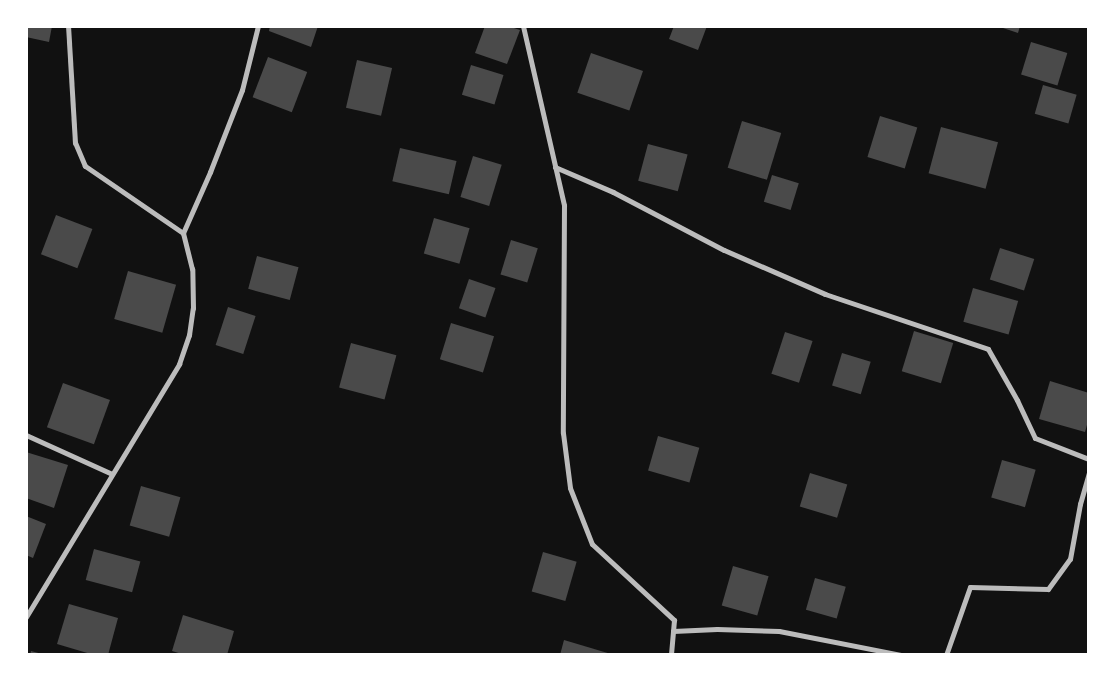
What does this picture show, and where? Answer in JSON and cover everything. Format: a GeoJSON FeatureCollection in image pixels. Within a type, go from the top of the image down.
{"type":"FeatureCollection","features":[{"type":"Feature","properties":{"kind":"street"},"geometry":{"type":"LineString","coordinates":[[68,26],[74,143],[85,166],[183,233]]}},
{"type":"Feature","properties":{"kind":"street"},"geometry":{"type":"LineString","coordinates":[[26,617],[179,364],[189,335],[193,308],[192,269],[183,233],[210,172],[242,90],[258,26]]}},
{"type":"Feature","properties":{"kind":"street"},"geometry":{"type":"LineString","coordinates":[[523,26],[564,205],[563,433],[570,488],[592,544],[674,620],[671,655]]}},
{"type":"Feature","properties":{"kind":"street"},"geometry":{"type":"LineString","coordinates":[[555,167],[613,192],[724,250],[826,294],[988,349],[1017,400],[1035,438],[1089,460]]}},
{"type":"Feature","properties":{"kind":"street"},"geometry":{"type":"LineString","coordinates":[[26,435],[112,474]]}},
{"type":"Feature","properties":{"kind":"street"},"geometry":{"type":"LineString","coordinates":[[946,655],[970,586],[1048,588],[1070,559],[1080,504],[1089,472]]}},
{"type":"Feature","properties":{"kind":"street"},"geometry":{"type":"LineString","coordinates":[[673,631],[717,629],[779,631],[901,655]]}},
{"type":"Feature","properties":{"kind":"building"},"geometry":{"type":"Polygon","coordinates":[[[26,26],[52,26],[49,42],[26,37],[26,26]]]}},
{"type":"Feature","properties":{"kind":"building"},"geometry":{"type":"Polygon","coordinates":[[[270,26],[318,26],[311,47],[269,31],[270,26]]]}},
{"type":"Feature","properties":{"kind":"building"},"geometry":{"type":"Polygon","coordinates":[[[485,26],[508,26],[520,30],[507,64],[475,53],[485,26]]]}},
{"type":"Feature","properties":{"kind":"building"},"geometry":{"type":"Polygon","coordinates":[[[674,26],[707,26],[698,50],[669,39],[674,26]]]}},
{"type":"Feature","properties":{"kind":"building"},"geometry":{"type":"Polygon","coordinates":[[[997,26],[1020,26],[1018,33],[997,26]]]}},
{"type":"Feature","properties":{"kind":"building"},"geometry":{"type":"Polygon","coordinates":[[[1031,42],[1067,53],[1057,86],[1021,75],[1031,42]]]}},
{"type":"Feature","properties":{"kind":"building"},"geometry":{"type":"Polygon","coordinates":[[[591,53],[643,71],[629,111],[577,93],[591,53]]]}},
{"type":"Feature","properties":{"kind":"building"},"geometry":{"type":"Polygon","coordinates":[[[268,57],[307,72],[292,112],[253,97],[268,57]]]}},
{"type":"Feature","properties":{"kind":"building"},"geometry":{"type":"Polygon","coordinates":[[[357,60],[392,68],[381,116],[346,108],[357,60]]]}},
{"type":"Feature","properties":{"kind":"building"},"geometry":{"type":"Polygon","coordinates":[[[471,65],[504,75],[494,105],[462,95],[471,65]]]}},
{"type":"Feature","properties":{"kind":"building"},"geometry":{"type":"Polygon","coordinates":[[[1043,85],[1077,95],[1068,123],[1035,114],[1043,85]]]}},
{"type":"Feature","properties":{"kind":"building"},"geometry":{"type":"Polygon","coordinates":[[[880,116],[917,127],[905,169],[867,157],[880,116]]]}},
{"type":"Feature","properties":{"kind":"building"},"geometry":{"type":"Polygon","coordinates":[[[742,121],[781,133],[767,180],[728,168],[742,121]]]}},
{"type":"Feature","properties":{"kind":"building"},"geometry":{"type":"Polygon","coordinates":[[[941,127],[998,142],[986,189],[929,173],[941,127]]]}},
{"type":"Feature","properties":{"kind":"building"},"geometry":{"type":"Polygon","coordinates":[[[648,144],[688,155],[678,191],[638,181],[648,144]]]}},
{"type":"Feature","properties":{"kind":"building"},"geometry":{"type":"Polygon","coordinates":[[[400,148],[457,161],[449,194],[392,181],[400,148]]]}},
{"type":"Feature","properties":{"kind":"building"},"geometry":{"type":"Polygon","coordinates":[[[473,156],[502,165],[489,206],[460,197],[473,156]]]}},
{"type":"Feature","properties":{"kind":"building"},"geometry":{"type":"Polygon","coordinates":[[[772,175],[799,183],[791,210],[764,202],[772,175]]]}},
{"type":"Feature","properties":{"kind":"building"},"geometry":{"type":"Polygon","coordinates":[[[56,215],[92,229],[77,268],[41,254],[56,215]]]}},
{"type":"Feature","properties":{"kind":"building"},"geometry":{"type":"Polygon","coordinates":[[[434,218],[470,228],[459,264],[424,254],[434,218]]]}},
{"type":"Feature","properties":{"kind":"building"},"geometry":{"type":"Polygon","coordinates":[[[511,240],[538,248],[527,283],[500,274],[511,240]]]}},
{"type":"Feature","properties":{"kind":"building"},"geometry":{"type":"Polygon","coordinates":[[[1000,248],[1034,259],[1024,291],[990,279],[1000,248]]]}},
{"type":"Feature","properties":{"kind":"building"},"geometry":{"type":"Polygon","coordinates":[[[257,256],[299,267],[290,300],[248,289],[257,256]]]}},
{"type":"Feature","properties":{"kind":"building"},"geometry":{"type":"Polygon","coordinates":[[[128,271],[176,285],[162,333],[114,319],[128,271]]]}},
{"type":"Feature","properties":{"kind":"building"},"geometry":{"type":"Polygon","coordinates":[[[469,279],[495,288],[485,317],[459,308],[469,279]]]}},
{"type":"Feature","properties":{"kind":"building"},"geometry":{"type":"Polygon","coordinates":[[[973,288],[1018,301],[1009,335],[963,322],[973,288]]]}},
{"type":"Feature","properties":{"kind":"building"},"geometry":{"type":"Polygon","coordinates":[[[228,307],[256,316],[243,354],[216,345],[228,307]]]}},
{"type":"Feature","properties":{"kind":"building"},"geometry":{"type":"Polygon","coordinates":[[[451,323],[494,336],[483,372],[440,359],[451,323]]]}},
{"type":"Feature","properties":{"kind":"building"},"geometry":{"type":"Polygon","coordinates":[[[914,331],[953,343],[941,383],[902,371],[914,331]]]}},
{"type":"Feature","properties":{"kind":"building"},"geometry":{"type":"Polygon","coordinates":[[[785,332],[813,341],[799,383],[771,374],[785,332]]]}},
{"type":"Feature","properties":{"kind":"building"},"geometry":{"type":"Polygon","coordinates":[[[351,343],[396,355],[384,400],[339,387],[351,343]]]}},
{"type":"Feature","properties":{"kind":"building"},"geometry":{"type":"Polygon","coordinates":[[[842,353],[871,362],[861,394],[832,386],[842,353]]]}},
{"type":"Feature","properties":{"kind":"building"},"geometry":{"type":"Polygon","coordinates":[[[1050,381],[1089,393],[1089,418],[1085,432],[1039,419],[1050,381]]]}},
{"type":"Feature","properties":{"kind":"building"},"geometry":{"type":"Polygon","coordinates":[[[63,383],[110,400],[94,444],[47,427],[63,383]]]}},
{"type":"Feature","properties":{"kind":"building"},"geometry":{"type":"Polygon","coordinates":[[[658,436],[699,448],[689,482],[648,471],[658,436]]]}},
{"type":"Feature","properties":{"kind":"building"},"geometry":{"type":"Polygon","coordinates":[[[26,452],[68,465],[54,508],[26,498],[26,452]]]}},
{"type":"Feature","properties":{"kind":"building"},"geometry":{"type":"Polygon","coordinates":[[[1002,460],[1036,470],[1025,507],[991,497],[1002,460]]]}},
{"type":"Feature","properties":{"kind":"building"},"geometry":{"type":"Polygon","coordinates":[[[810,473],[847,484],[837,518],[800,506],[810,473]]]}},
{"type":"Feature","properties":{"kind":"building"},"geometry":{"type":"Polygon","coordinates":[[[141,486],[180,497],[169,537],[130,525],[141,486]]]}},
{"type":"Feature","properties":{"kind":"building"},"geometry":{"type":"Polygon","coordinates":[[[26,516],[46,524],[33,558],[26,555],[26,516]]]}},
{"type":"Feature","properties":{"kind":"building"},"geometry":{"type":"Polygon","coordinates":[[[94,549],[140,561],[132,592],[86,580],[94,549]]]}},
{"type":"Feature","properties":{"kind":"building"},"geometry":{"type":"Polygon","coordinates":[[[543,552],[577,562],[565,601],[532,591],[543,552]]]}},
{"type":"Feature","properties":{"kind":"building"},"geometry":{"type":"Polygon","coordinates":[[[733,566],[769,576],[757,616],[722,605],[733,566]]]}},
{"type":"Feature","properties":{"kind":"building"},"geometry":{"type":"Polygon","coordinates":[[[815,578],[846,587],[837,619],[806,610],[815,578]]]}},
{"type":"Feature","properties":{"kind":"building"},"geometry":{"type":"Polygon","coordinates":[[[69,604],[118,618],[108,655],[94,655],[57,644],[69,604]]]}},
{"type":"Feature","properties":{"kind":"building"},"geometry":{"type":"Polygon","coordinates":[[[183,615],[234,631],[227,655],[185,655],[172,651],[183,615]]]}},
{"type":"Feature","properties":{"kind":"building"},"geometry":{"type":"Polygon","coordinates":[[[564,640],[611,654],[611,655],[560,655],[564,640]]]}},
{"type":"Feature","properties":{"kind":"building"},"geometry":{"type":"Polygon","coordinates":[[[31,651],[42,654],[42,655],[30,655],[31,651]]]}}]}
